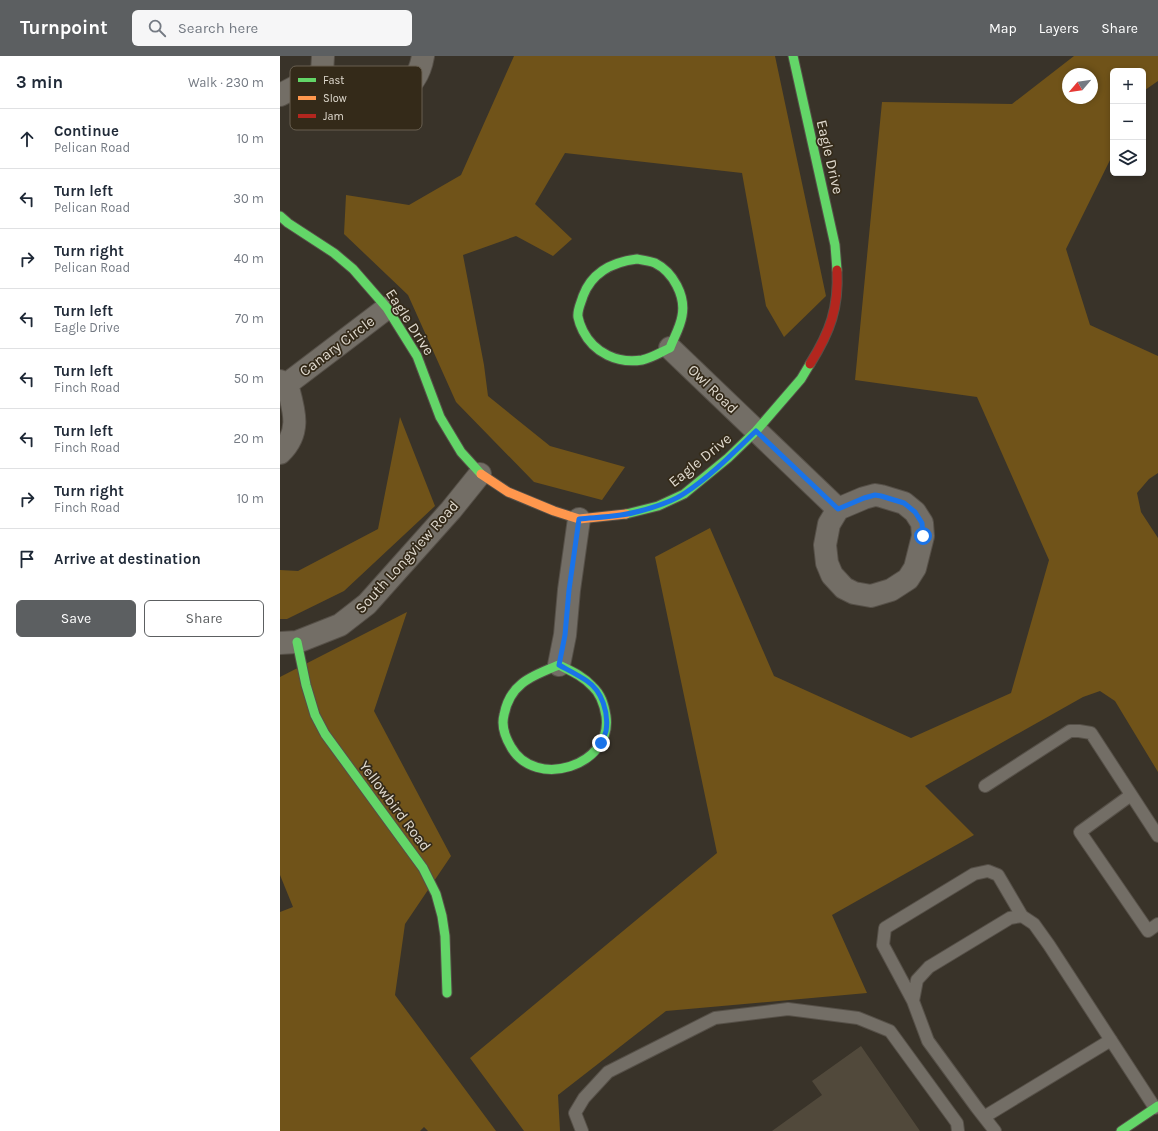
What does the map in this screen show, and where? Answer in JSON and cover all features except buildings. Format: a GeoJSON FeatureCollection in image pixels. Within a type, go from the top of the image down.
{"type":"FeatureCollection","features":[{"type":"Feature","properties":{"kind":"main road","name":"Eagle Drive"},"geometry":{"type":"LineString","coordinates":[[280,216],[288,223],[334,253],[353,269],[387,308],[417,356],[440,418],[461,452],[480,474],[508,492],[554,511],[579,519],[639,512],[658,506],[684,494],[728,458],[756,431],[801,379],[824,342],[830,327],[838,288],[835,245],[793,56]]}},
{"type":"Feature","properties":{"kind":"main road"},"geometry":{"type":"LineString","coordinates":[[637,259],[648,261],[657,265],[670,275],[679,289],[683,305],[682,321],[670,348],[644,360],[634,361],[617,359],[605,355],[594,347],[584,333],[578,317],[585,289],[591,281],[606,267],[622,260],[637,259]]}},
{"type":"Feature","properties":{"kind":"main road","name":"Yellowbird Road"},"geometry":{"type":"LineString","coordinates":[[288,642],[306,685],[315,715],[325,734],[423,868],[436,894],[442,916],[445,936],[446,993]]}},
{"type":"Feature","properties":{"kind":"main road"},"geometry":{"type":"LineString","coordinates":[[559,665],[588,681],[599,694],[603,702],[607,719],[606,732],[601,743],[592,754],[582,762],[557,770],[531,765],[517,756],[505,736],[503,721],[504,708],[511,694],[522,682],[531,676],[559,665]]}},
{"type":"Feature","properties":{"kind":"main road"},"geometry":{"type":"LineString","coordinates":[[1120,1131],[1157,1107]]}},
{"type":"Feature","properties":{"kind":"street"},"geometry":{"type":"LineString","coordinates":[[420,66],[423,56]]}},
{"type":"Feature","properties":{"kind":"street"},"geometry":{"type":"LineString","coordinates":[[280,95],[290,88]]}},
{"type":"Feature","properties":{"kind":"street","name":"Canary Circle"},"geometry":{"type":"LineString","coordinates":[[280,453],[285,448],[294,431],[295,414],[283,382],[387,308]]}},
{"type":"Feature","properties":{"kind":"street","name":"Owl Road"},"geometry":{"type":"LineString","coordinates":[[670,348],[838,509]]}},
{"type":"Feature","properties":{"kind":"street","name":"South Longview Road"},"geometry":{"type":"LineString","coordinates":[[288,642],[340,625],[368,604],[451,510],[480,474]]}},
{"type":"Feature","properties":{"kind":"street"},"geometry":{"type":"LineString","coordinates":[[875,495],[904,503],[915,512],[922,523],[923,536],[915,568],[908,579],[891,590],[871,596],[854,593],[844,588],[832,575],[827,563],[825,545],[829,524],[838,509],[875,495]]}},
{"type":"Feature","properties":{"kind":"street"},"geometry":{"type":"LineString","coordinates":[[559,665],[565,635],[569,590],[579,519]]}},
{"type":"Feature","properties":{"kind":"lane"},"geometry":{"type":"LineString","coordinates":[[986,786],[1070,731],[1090,733],[1158,836]]}},
{"type":"Feature","properties":{"kind":"lane"},"geometry":{"type":"LineString","coordinates":[[1131,795],[1080,832],[1148,931],[1158,924]]}},
{"type":"Feature","properties":{"kind":"lane"},"geometry":{"type":"LineString","coordinates":[[995,1131],[928,1040],[913,1001],[883,945],[885,928],[974,874],[988,871],[998,875],[1022,916],[1034,924],[1157,1107]]}},
{"type":"Feature","properties":{"kind":"lane"},"geometry":{"type":"LineString","coordinates":[[913,1001],[917,980],[929,967],[1010,918],[1022,916]]}},
{"type":"Feature","properties":{"kind":"lane"},"geometry":{"type":"LineString","coordinates":[[582,1131],[575,1113],[584,1098],[608,1072],[715,1018],[788,1009],[858,1018],[890,1031],[957,1123],[958,1131]]}},
{"type":"Feature","properties":{"kind":"lane"},"geometry":{"type":"LineString","coordinates":[[984,1117],[1111,1040]]}},
{"type":"Feature","properties":{"kind":"shaded area"},"geometry":{"type":"Polygon","coordinates":[[[514,56],[775,56],[826,296],[784,337],[766,306],[742,173],[565,153],[535,204],[572,239],[553,256],[516,236],[463,255],[484,365],[488,396],[550,446],[625,467],[602,500],[534,482],[456,402],[408,295],[344,234],[346,195],[409,205],[461,175],[514,56]]]}},
{"type":"Feature","properties":{"kind":"shaded area"},"geometry":{"type":"Polygon","coordinates":[[[1074,56],[1158,56],[1158,81],[1146,89],[1146,68],[1110,68],[1110,160],[1066,249],[1090,325],[1158,356],[1158,473],[1149,479],[1137,493],[1141,512],[1158,538],[1158,772],[1115,701],[1100,691],[1083,697],[925,786],[974,835],[832,915],[867,993],[666,1011],[558,1095],[560,1131],[524,1131],[470,1058],[717,853],[655,557],[710,528],[774,676],[911,738],[1011,693],[1049,560],[977,397],[855,380],[882,102],[1012,104],[1074,56]]]}},
{"type":"Feature","properties":{"kind":"shaded area"},"geometry":{"type":"Polygon","coordinates":[[[400,417],[435,506],[344,591],[287,619],[280,619],[280,570],[298,571],[378,529],[400,417]]]}},
{"type":"Feature","properties":{"kind":"shaded area"},"geometry":{"type":"Polygon","coordinates":[[[407,612],[374,711],[451,856],[405,924],[395,995],[496,1131],[428,1131],[424,1127],[420,1131],[280,1131],[280,912],[293,907],[280,875],[280,677],[407,612]]]}},
{"type":"Feature","properties":{"kind":"traffic: fast"},"geometry":{"type":"LineString","coordinates":[[793,56],[835,245],[837,270]]}},
{"type":"Feature","properties":{"kind":"traffic: fast"},"geometry":{"type":"LineString","coordinates":[[280,216],[288,223],[334,253],[353,269],[387,308],[417,356],[440,417],[461,452],[481,474]]}},
{"type":"Feature","properties":{"kind":"traffic: fast"},"geometry":{"type":"LineString","coordinates":[[637,259],[655,263],[673,278],[680,293],[683,308],[681,320],[670,348],[646,359],[633,361],[608,355],[593,345],[582,329],[578,319],[578,312],[587,288],[597,275],[611,266],[628,260],[637,259]]}},
{"type":"Feature","properties":{"kind":"traffic: fast"},"geometry":{"type":"LineString","coordinates":[[626,514],[658,506],[684,494],[728,458],[756,431],[801,379],[810,364]]}},
{"type":"Feature","properties":{"kind":"traffic: fast"},"geometry":{"type":"LineString","coordinates":[[297,642],[306,685],[315,715],[325,734],[423,868],[436,894],[442,916],[445,936],[447,993]]}},
{"type":"Feature","properties":{"kind":"traffic: fast"},"geometry":{"type":"LineString","coordinates":[[559,665],[585,679],[598,692],[603,703],[606,716],[605,733],[597,748],[585,759],[570,766],[553,769],[537,767],[522,760],[511,747],[504,731],[504,715],[511,695],[517,688],[531,677],[559,665]]}},
{"type":"Feature","properties":{"kind":"traffic: fast"},"geometry":{"type":"LineString","coordinates":[[1121,1131],[1158,1106]]}},
{"type":"Feature","properties":{"kind":"traffic: slow"},"geometry":{"type":"LineString","coordinates":[[481,474],[508,492],[554,511],[579,519],[626,514]]}},
{"type":"Feature","properties":{"kind":"traffic: jam"},"geometry":{"type":"LineString","coordinates":[[810,364],[823,341],[832,319],[835,308],[837,270]]}},
{"type":"Feature","properties":{"kind":"route"},"geometry":{"type":"LineString","coordinates":[[601,743],[606,732],[607,719],[603,702],[599,694],[588,681],[559,665],[565,635],[569,590],[579,519],[639,512],[658,506],[684,494],[728,458],[756,431],[838,509],[875,495],[904,503],[915,512],[922,523],[923,536]]}}]}
